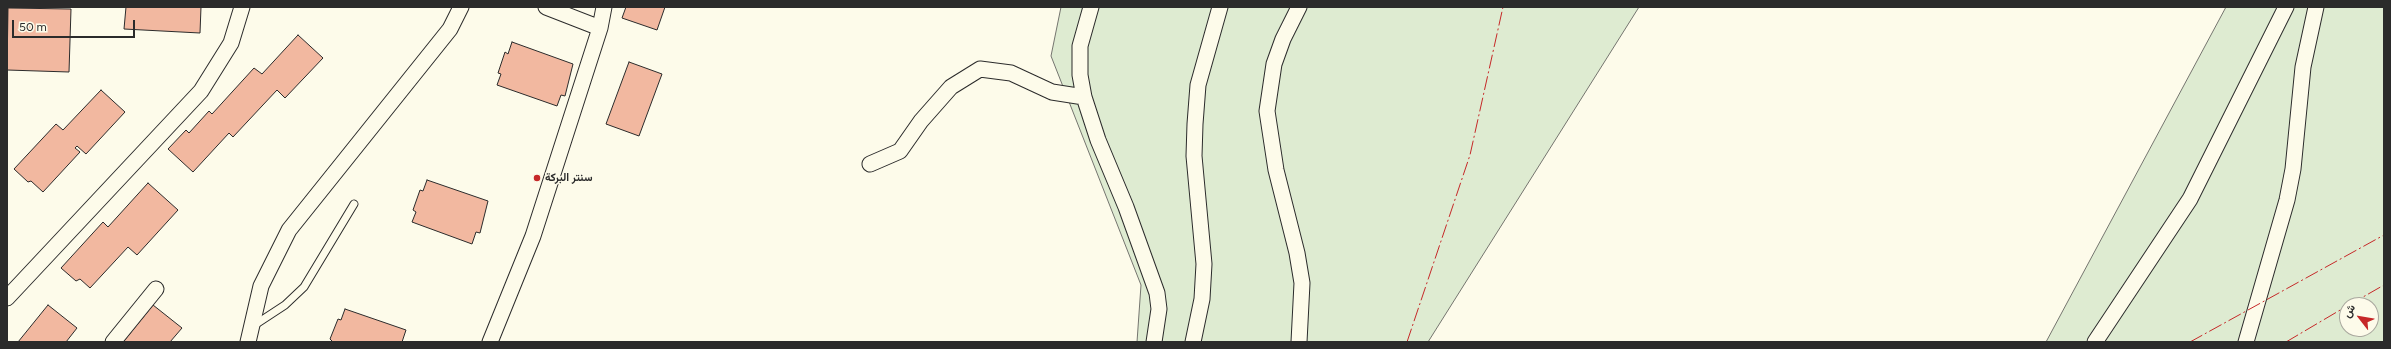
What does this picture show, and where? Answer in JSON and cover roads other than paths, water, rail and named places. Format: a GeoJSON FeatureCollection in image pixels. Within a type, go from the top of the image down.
{"type":"FeatureCollection","features":[{"type":"Feature","properties":{"kind":"street"},"geometry":{"type":"LineString","coordinates":[[7,298],[201,91],[231,43],[242,7]]}},
{"type":"Feature","properties":{"kind":"street"},"geometry":{"type":"LineString","coordinates":[[248,342],[253,326],[261,286],[289,230],[450,29],[461,7]]}},
{"type":"Feature","properties":{"kind":"street"},"geometry":{"type":"LineString","coordinates":[[546,7],[600,28]]}},
{"type":"Feature","properties":{"kind":"street"},"geometry":{"type":"LineString","coordinates":[[494,341],[533,236],[600,28],[604,7]]}},
{"type":"Feature","properties":{"kind":"street"},"geometry":{"type":"LineString","coordinates":[[1091,7],[1080,46],[1080,74],[1084,97],[1098,140],[1126,207],[1157,293],[1159,309],[1154,342]]}},
{"type":"Feature","properties":{"kind":"street"},"geometry":{"type":"LineString","coordinates":[[1193,342],[1202,299],[1204,264],[1194,156],[1194,124],[1198,85],[1220,7]]}},
{"type":"Feature","properties":{"kind":"street"},"geometry":{"type":"LineString","coordinates":[[1299,7],[1283,39],[1274,64],[1267,111],[1276,170],[1297,253],[1302,283],[1299,342]]}},
{"type":"Feature","properties":{"kind":"street"},"geometry":{"type":"LineString","coordinates":[[2095,342],[2190,199],[2231,115],[2248,86],[2286,7]]}},
{"type":"Feature","properties":{"kind":"street"},"geometry":{"type":"LineString","coordinates":[[2246,342],[2287,200],[2293,169],[2303,66],[2316,7]]}},
{"type":"Feature","properties":{"kind":"street"},"geometry":{"type":"LineString","coordinates":[[870,164],[900,151],[921,121],[951,87],[980,68],[1011,73],[1052,92],[1084,97]]}},
{"type":"Feature","properties":{"kind":"street"},"geometry":{"type":"LineString","coordinates":[[113,342],[156,289]]}},
{"type":"Feature","properties":{"kind":"lane"},"geometry":{"type":"LineString","coordinates":[[253,326],[280,309],[304,287],[354,204]]}},
{"type":"Feature","properties":{"kind":"place","name":"سنتر البركة"},"geometry":{"type":"Point","coordinates":[537,178]}}]}
